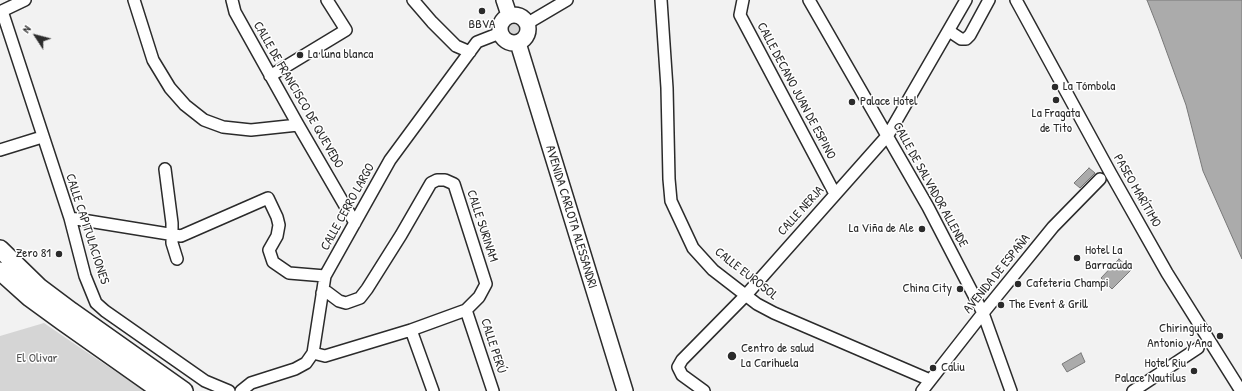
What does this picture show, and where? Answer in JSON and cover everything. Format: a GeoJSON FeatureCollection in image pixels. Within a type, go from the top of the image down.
{"type":"FeatureCollection","features":[{"type":"Feature","properties":{"kind":"main road"},"geometry":{"type":"LineString","coordinates":[[504,0],[509,15]]}},
{"type":"Feature","properties":{"kind":"main road"},"geometry":{"type":"LineString","coordinates":[[509,15],[519,15],[528,23],[528,35],[518,43],[512,44],[502,38],[500,33],[502,22],[509,15]]}},
{"type":"Feature","properties":{"kind":"main road","name":"AVENIDA CARLOTA ALESSANDRI"},"geometry":{"type":"LineString","coordinates":[[518,43],[624,391]]}},
{"type":"Feature","properties":{"kind":"main road"},"geometry":{"type":"LineString","coordinates":[[0,249],[39,287],[184,391]]}},
{"type":"Feature","properties":{"kind":"main road"},"geometry":{"type":"LineString","coordinates":[[0,271],[30,298],[161,391]]}},
{"type":"Feature","properties":{"kind":"street"},"geometry":{"type":"LineString","coordinates":[[1,10],[25,0]]}},
{"type":"Feature","properties":{"kind":"street"},"geometry":{"type":"LineString","coordinates":[[134,0],[153,60],[170,88],[185,105],[204,120],[223,127],[251,130],[298,125]]}},
{"type":"Feature","properties":{"kind":"street","name":"CALLE DE FRANCISCO DE QUEVEDO"},"geometry":{"type":"LineString","coordinates":[[232,0],[235,12],[270,76],[355,222]]}},
{"type":"Feature","properties":{"kind":"street"},"geometry":{"type":"LineString","coordinates":[[270,76],[346,30],[327,0]]}},
{"type":"Feature","properties":{"kind":"street"},"geometry":{"type":"LineString","coordinates":[[413,0],[456,46],[470,52]]}},
{"type":"Feature","properties":{"kind":"street"},"geometry":{"type":"LineString","coordinates":[[528,23],[567,0]]}},
{"type":"Feature","properties":{"kind":"street","name":"CALLE EUROSOL"},"geometry":{"type":"LineString","coordinates":[[661,0],[667,88],[669,179],[671,201],[693,248],[713,270],[757,304],[774,313],[930,380]]}},
{"type":"Feature","properties":{"kind":"street","name":"CALLE DECANO JUAN DE ESPINO"},"geometry":{"type":"LineString","coordinates":[[743,0],[740,15],[835,194]]}},
{"type":"Feature","properties":{"kind":"street","name":"CALLE DE SALVADOR ALLENDE"},"geometry":{"type":"LineString","coordinates":[[809,0],[888,135],[928,207],[983,313],[1011,391]]}},
{"type":"Feature","properties":{"kind":"street","name":"CALLE NERJA"},"geometry":{"type":"LineString","coordinates":[[704,391],[682,375],[678,367],[682,360],[746,295],[888,135],[966,0]]}},
{"type":"Feature","properties":{"kind":"street"},"geometry":{"type":"LineString","coordinates":[[949,31],[962,39],[966,39],[970,35],[989,0]]}},
{"type":"Feature","properties":{"kind":"street","name":"PASEO MARÍTIMO"},"geometry":{"type":"LineString","coordinates":[[1016,0],[1167,273],[1241,391]]}},
{"type":"Feature","properties":{"kind":"street","name":"CALLE CAPITULACIONES"},"geometry":{"type":"LineString","coordinates":[[1,10],[70,218],[85,276],[96,303],[205,382],[229,391]]}},
{"type":"Feature","properties":{"kind":"street","name":"CALLE CERRO LARGO"},"geometry":{"type":"LineString","coordinates":[[313,353],[325,276],[390,160],[477,42],[500,33]]}},
{"type":"Feature","properties":{"kind":"street"},"geometry":{"type":"LineString","coordinates":[[0,150],[42,137]]}},
{"type":"Feature","properties":{"kind":"street"},"geometry":{"type":"LineString","coordinates":[[165,169],[172,223],[172,243],[177,259]]}},
{"type":"Feature","properties":{"kind":"street","name":"AVENIDA DE ESPAÑA"},"geometry":{"type":"LineString","coordinates":[[922,391],[1053,227],[1100,179]]}},
{"type":"Feature","properties":{"kind":"street","name":"CALLE SURINAM"},"geometry":{"type":"LineString","coordinates":[[313,353],[325,356],[411,330],[466,310],[479,297],[486,284],[454,184],[445,180],[437,180],[431,183],[402,235],[360,298],[346,303],[339,301],[327,292],[322,293]]}},
{"type":"Feature","properties":{"kind":"street"},"geometry":{"type":"LineString","coordinates":[[70,218],[181,236],[268,198],[279,226],[277,236],[269,250],[273,262],[289,273],[325,276]]}},
{"type":"Feature","properties":{"kind":"street","name":"CALLE PERÚ"},"geometry":{"type":"LineString","coordinates":[[466,310],[493,391]]}},
{"type":"Feature","properties":{"kind":"street"},"geometry":{"type":"LineString","coordinates":[[411,330],[433,391]]}},
{"type":"Feature","properties":{"kind":"street"},"geometry":{"type":"LineString","coordinates":[[1133,391],[1198,348]]}},
{"type":"Feature","properties":{"kind":"street"},"geometry":{"type":"LineString","coordinates":[[241,391],[251,383],[295,369],[306,363],[313,353]]}},
{"type":"Feature","properties":{"kind":"green space"},"geometry":{"type":"Polygon","coordinates":[[[515,21],[522,26],[523,29],[518,36],[515,37],[508,32],[507,29],[512,22],[515,21]]]}},
{"type":"Feature","properties":{"kind":"green space","name":"El Olivar"},"geometry":{"type":"Polygon","coordinates":[[[44,323],[145,391],[0,391],[0,336],[44,323]]]}},
{"type":"Feature","properties":{"kind":"shaded area"},"geometry":{"type":"Polygon","coordinates":[[[1147,0],[1242,0],[1242,259],[1203,171],[1186,105],[1147,0]]]}},
{"type":"Feature","properties":{"kind":"shaded area"},"geometry":{"type":"Polygon","coordinates":[[[1089,168],[1095,173],[1080,188],[1074,183],[1089,168]]]}},
{"type":"Feature","properties":{"kind":"shaded area"},"geometry":{"type":"Polygon","coordinates":[[[1119,259],[1131,270],[1112,289],[1101,278],[1119,259]]]}},
{"type":"Feature","properties":{"kind":"shaded area"},"geometry":{"type":"Polygon","coordinates":[[[1081,353],[1085,362],[1067,372],[1062,364],[1081,353]]]}},
{"type":"Feature","properties":{"kind":"place","name":"BBVA"},"geometry":{"type":"Point","coordinates":[482,11]}},
{"type":"Feature","properties":{"kind":"place","name":"La luna blanca"},"geometry":{"type":"Point","coordinates":[300,55]}},
{"type":"Feature","properties":{"kind":"place","name":"La Tómbola"},"geometry":{"type":"Point","coordinates":[1055,87]}},
{"type":"Feature","properties":{"kind":"place","name":"La Fragata de Tito"},"geometry":{"type":"Point","coordinates":[1056,100]}},
{"type":"Feature","properties":{"kind":"place","name":"Palace Hotel"},"geometry":{"type":"Point","coordinates":[852,102]}},
{"type":"Feature","properties":{"kind":"place","name":"La Viña de Ale"},"geometry":{"type":"Point","coordinates":[922,229]}},
{"type":"Feature","properties":{"kind":"place","name":"Zero 81"},"geometry":{"type":"Point","coordinates":[59,254]}},
{"type":"Feature","properties":{"kind":"place","name":"Hotel La Barracuda"},"geometry":{"type":"Point","coordinates":[1077,258]}},
{"type":"Feature","properties":{"kind":"place","name":"Cafeteria Champi"},"geometry":{"type":"Point","coordinates":[1018,284]}},
{"type":"Feature","properties":{"kind":"place","name":"China City"},"geometry":{"type":"Point","coordinates":[960,289]}},
{"type":"Feature","properties":{"kind":"place","name":"The Event & Grill"},"geometry":{"type":"Point","coordinates":[1001,305]}},
{"type":"Feature","properties":{"kind":"place","name":"Chiringuito Antonio y Ana"},"geometry":{"type":"Point","coordinates":[1220,336]}},
{"type":"Feature","properties":{"kind":"place","name":"Centro de salud La Carihuela"},"geometry":{"type":"Point","coordinates":[732,356]}},
{"type":"Feature","properties":{"kind":"place","name":"Caliu"},"geometry":{"type":"Point","coordinates":[933,368]}},
{"type":"Feature","properties":{"kind":"place","name":"Hotel Riu Palace Nautilus"},"geometry":{"type":"Point","coordinates":[1194,371]}}]}
